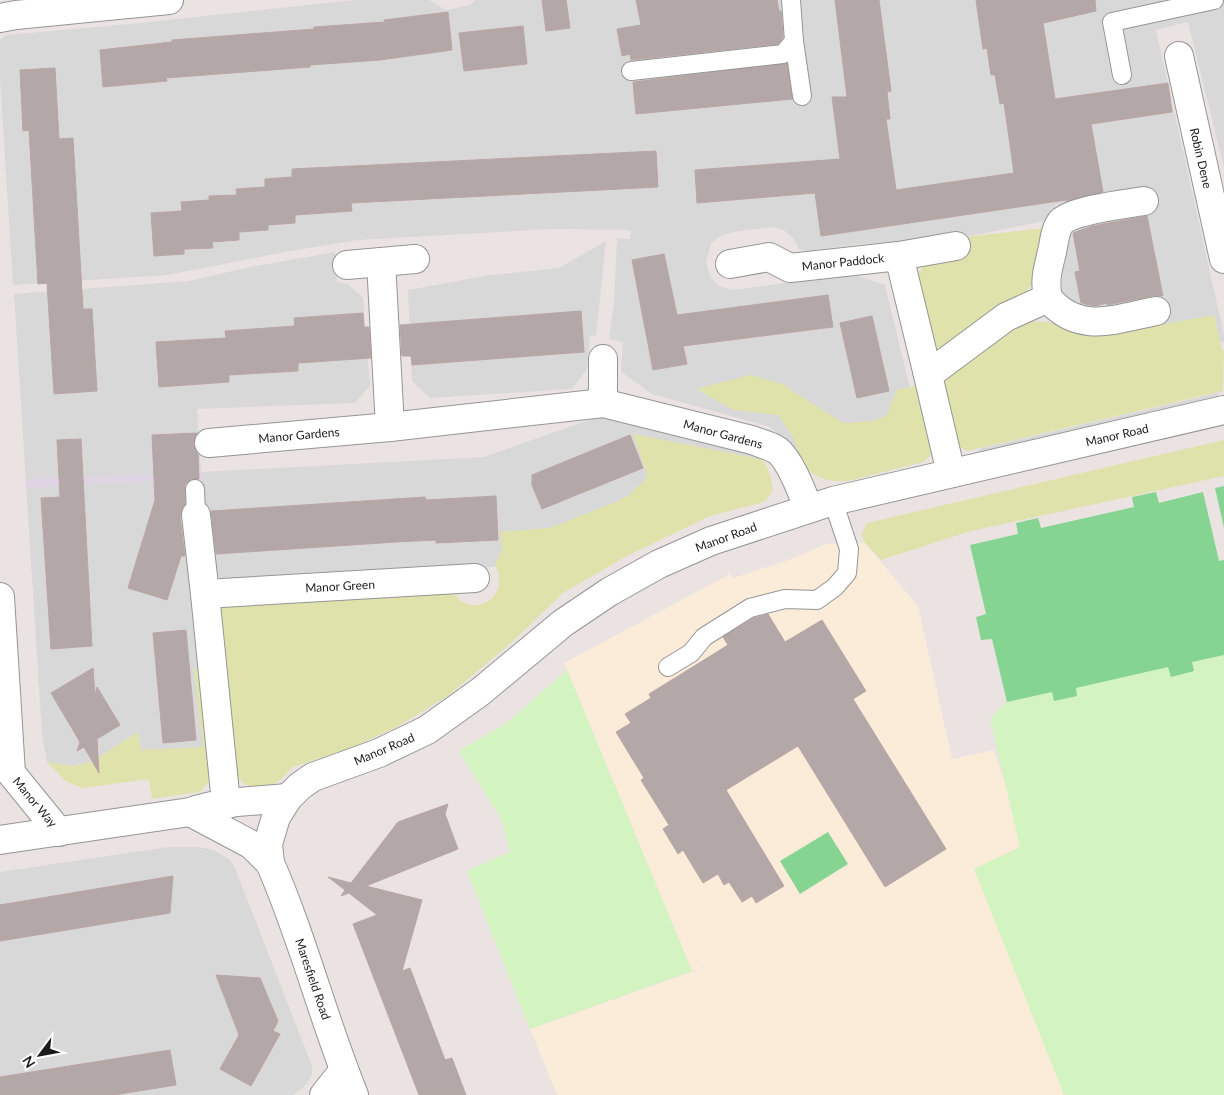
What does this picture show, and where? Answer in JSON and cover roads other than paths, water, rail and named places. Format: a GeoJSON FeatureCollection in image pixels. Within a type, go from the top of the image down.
{"type":"FeatureCollection","features":[{"type":"Feature","properties":{"kind":"street"},"geometry":{"type":"LineString","coordinates":[[0,18],[169,0]]}},
{"type":"Feature","properties":{"kind":"street","name":"Robin Dene"},"geometry":{"type":"LineString","coordinates":[[1179,56],[1224,259]]}},
{"type":"Feature","properties":{"kind":"street"},"geometry":{"type":"LineString","coordinates":[[1144,201],[1077,214],[1062,222],[1057,230],[1046,276],[1046,286],[1048,298],[1062,312],[1077,320],[1093,322],[1156,311]]}},
{"type":"Feature","properties":{"kind":"street","name":"Manor Paddock"},"geometry":{"type":"LineString","coordinates":[[730,264],[769,258],[790,268],[899,256],[956,246]]}},
{"type":"Feature","properties":{"kind":"street","name":"Manor Paddock"},"geometry":{"type":"LineString","coordinates":[[899,256],[928,370],[951,473]]}},
{"type":"Feature","properties":{"kind":"street"},"geometry":{"type":"LineString","coordinates":[[347,264],[414,259]]}},
{"type":"Feature","properties":{"kind":"street"},"geometry":{"type":"LineString","coordinates":[[380,262],[390,427]]}},
{"type":"Feature","properties":{"kind":"street"},"geometry":{"type":"LineString","coordinates":[[928,370],[936,369],[1006,317],[1048,298]]}},
{"type":"Feature","properties":{"kind":"street"},"geometry":{"type":"LineString","coordinates":[[603,359],[603,403]]}},
{"type":"Feature","properties":{"kind":"street","name":"Manor Gardens"},"geometry":{"type":"LineString","coordinates":[[209,443],[390,427],[603,403],[752,440],[776,449],[782,454],[801,488],[820,505]]}},
{"type":"Feature","properties":{"kind":"street","name":"Manor Road"},"geometry":{"type":"LineString","coordinates":[[270,863],[268,844],[276,817],[288,798],[313,777],[379,753],[427,730],[480,692],[563,623],[609,592],[659,564],[711,541],[820,505],[1224,410]]}},
{"type":"Feature","properties":{"kind":"street"},"geometry":{"type":"LineString","coordinates":[[195,502],[225,793],[228,804]]}},
{"type":"Feature","properties":{"kind":"street","name":"Manor Green"},"geometry":{"type":"LineString","coordinates":[[205,594],[475,578]]}},
{"type":"Feature","properties":{"kind":"street","name":"Manor Way"},"geometry":{"type":"LineString","coordinates":[[0,597],[5,782],[59,832]]}},
{"type":"Feature","properties":{"kind":"street"},"geometry":{"type":"LineString","coordinates":[[0,840],[190,812],[228,804],[288,798]]}},
{"type":"Feature","properties":{"kind":"street"},"geometry":{"type":"LineString","coordinates":[[190,812],[252,846],[270,863]]}},
{"type":"Feature","properties":{"kind":"street","name":"Maresfield Road"},"geometry":{"type":"LineString","coordinates":[[270,863],[305,953],[354,1095]]}},
{"type":"Feature","properties":{"kind":"street"},"geometry":{"type":"LineString","coordinates":[[324,1095],[344,1070]]}},
{"type":"Feature","properties":{"kind":"lane"},"geometry":{"type":"LineString","coordinates":[[791,0],[794,40],[802,96]]}},
{"type":"Feature","properties":{"kind":"lane"},"geometry":{"type":"LineString","coordinates":[[1122,75],[1112,22],[1214,0]]}},
{"type":"Feature","properties":{"kind":"lane"},"geometry":{"type":"LineString","coordinates":[[631,71],[783,54],[794,40]]}},
{"type":"Feature","properties":{"kind":"lane"},"geometry":{"type":"LineString","coordinates":[[668,667],[691,653],[704,637],[750,608],[785,599],[816,600],[835,587],[846,573],[849,549],[820,505]]}}]}
